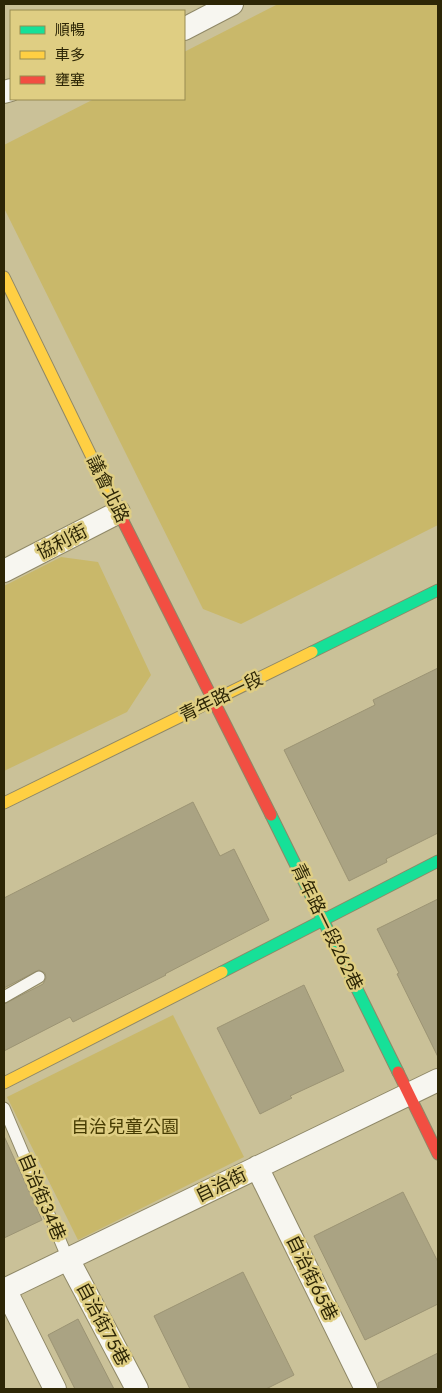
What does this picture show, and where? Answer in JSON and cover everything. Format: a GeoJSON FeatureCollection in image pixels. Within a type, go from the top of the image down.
{"type":"FeatureCollection","features":[{"type":"Feature","properties":{"kind":"street"},"geometry":{"type":"LineString","coordinates":[[185,28],[232,4]]}},
{"type":"Feature","properties":{"kind":"street","name":"議會北路"},"geometry":{"type":"LineString","coordinates":[[4,277],[119,512],[215,700]]}},
{"type":"Feature","properties":{"kind":"street","name":"協利街"},"geometry":{"type":"LineString","coordinates":[[4,571],[119,512]]}},
{"type":"Feature","properties":{"kind":"street","name":"青年路一段"},"geometry":{"type":"LineString","coordinates":[[4,803],[438,590]]}},
{"type":"Feature","properties":{"kind":"street","name":"青年路一段262巷"},"geometry":{"type":"LineString","coordinates":[[215,700],[438,1154]]}},
{"type":"Feature","properties":{"kind":"street"},"geometry":{"type":"LineString","coordinates":[[4,1083],[438,860]]}},
{"type":"Feature","properties":{"kind":"street","name":"自治街"},"geometry":{"type":"LineString","coordinates":[[4,1290],[438,1080]]}},
{"type":"Feature","properties":{"kind":"street","name":"自治街65巷"},"geometry":{"type":"LineString","coordinates":[[257,1167],[366,1389]]}},
{"type":"Feature","properties":{"kind":"street","name":"自治街75巷"},"geometry":{"type":"LineString","coordinates":[[68,1259],[137,1389]]}},
{"type":"Feature","properties":{"kind":"street"},"geometry":{"type":"LineString","coordinates":[[4,1290],[55,1389]]}},
{"type":"Feature","properties":{"kind":"lane"},"geometry":{"type":"LineString","coordinates":[[4,997],[39,977]]}},
{"type":"Feature","properties":{"kind":"lane","name":"自治街34巷"},"geometry":{"type":"LineString","coordinates":[[4,1108],[68,1259]]}},
{"type":"Feature","properties":{"kind":"green space"},"geometry":{"type":"Polygon","coordinates":[[[278,4],[438,4],[438,525],[241,624],[203,609],[4,208],[4,145],[92,100],[185,100],[185,51],[278,4]]]}},
{"type":"Feature","properties":{"kind":"green space"},"geometry":{"type":"Polygon","coordinates":[[[61,557],[98,562],[151,675],[127,712],[4,771],[4,586],[61,557]]]}},
{"type":"Feature","properties":{"kind":"green space","name":"自治兒童公園"},"geometry":{"type":"Polygon","coordinates":[[[173,1015],[244,1157],[78,1240],[7,1097],[173,1015]]]}},
{"type":"Feature","properties":{"kind":"building"},"geometry":{"type":"Polygon","coordinates":[[[438,668],[438,833],[386,859],[387,862],[349,881],[284,750],[375,705],[373,700],[438,668]]]}},
{"type":"Feature","properties":{"kind":"building"},"geometry":{"type":"Polygon","coordinates":[[[193,802],[220,856],[234,849],[269,920],[73,1022],[70,1017],[4,1051],[4,1004],[43,984],[46,978],[45,973],[39,970],[4,988],[4,898],[193,802]]]}},
{"type":"Feature","properties":{"kind":"building"},"geometry":{"type":"Polygon","coordinates":[[[438,899],[438,1057],[377,929],[438,899]]]}},
{"type":"Feature","properties":{"kind":"building"},"geometry":{"type":"Polygon","coordinates":[[[304,985],[344,1071],[290,1096],[292,1098],[260,1114],[217,1028],[304,985]]]}},
{"type":"Feature","properties":{"kind":"building"},"geometry":{"type":"Polygon","coordinates":[[[4,1136],[42,1220],[4,1238],[4,1136]]]}},
{"type":"Feature","properties":{"kind":"building"},"geometry":{"type":"Polygon","coordinates":[[[403,1192],[438,1262],[438,1304],[365,1340],[314,1236],[403,1192]]]}},
{"type":"Feature","properties":{"kind":"building"},"geometry":{"type":"Polygon","coordinates":[[[243,1272],[294,1375],[266,1389],[190,1389],[154,1316],[243,1272]]]}},
{"type":"Feature","properties":{"kind":"building"},"geometry":{"type":"Polygon","coordinates":[[[78,1319],[114,1389],[75,1389],[48,1335],[78,1319]]]}},
{"type":"Feature","properties":{"kind":"building"},"geometry":{"type":"Polygon","coordinates":[[[438,1353],[438,1389],[379,1389],[378,1383],[438,1353]]]}},
{"type":"Feature","properties":{"kind":"traffic: fast"},"geometry":{"type":"LineString","coordinates":[[312,652],[438,590]]}},
{"type":"Feature","properties":{"kind":"traffic: fast"},"geometry":{"type":"LineString","coordinates":[[271,815],[398,1072]]}},
{"type":"Feature","properties":{"kind":"traffic: fast"},"geometry":{"type":"LineString","coordinates":[[222,972],[438,861]]}},
{"type":"Feature","properties":{"kind":"traffic: slow"},"geometry":{"type":"LineString","coordinates":[[4,277],[123,521]]}},
{"type":"Feature","properties":{"kind":"traffic: slow"},"geometry":{"type":"LineString","coordinates":[[4,803],[312,652]]}},
{"type":"Feature","properties":{"kind":"traffic: slow"},"geometry":{"type":"LineString","coordinates":[[4,1083],[222,972]]}},
{"type":"Feature","properties":{"kind":"traffic: jam"},"geometry":{"type":"LineString","coordinates":[[123,521],[271,815]]}},
{"type":"Feature","properties":{"kind":"traffic: jam"},"geometry":{"type":"LineString","coordinates":[[398,1072],[438,1154]]}}]}
